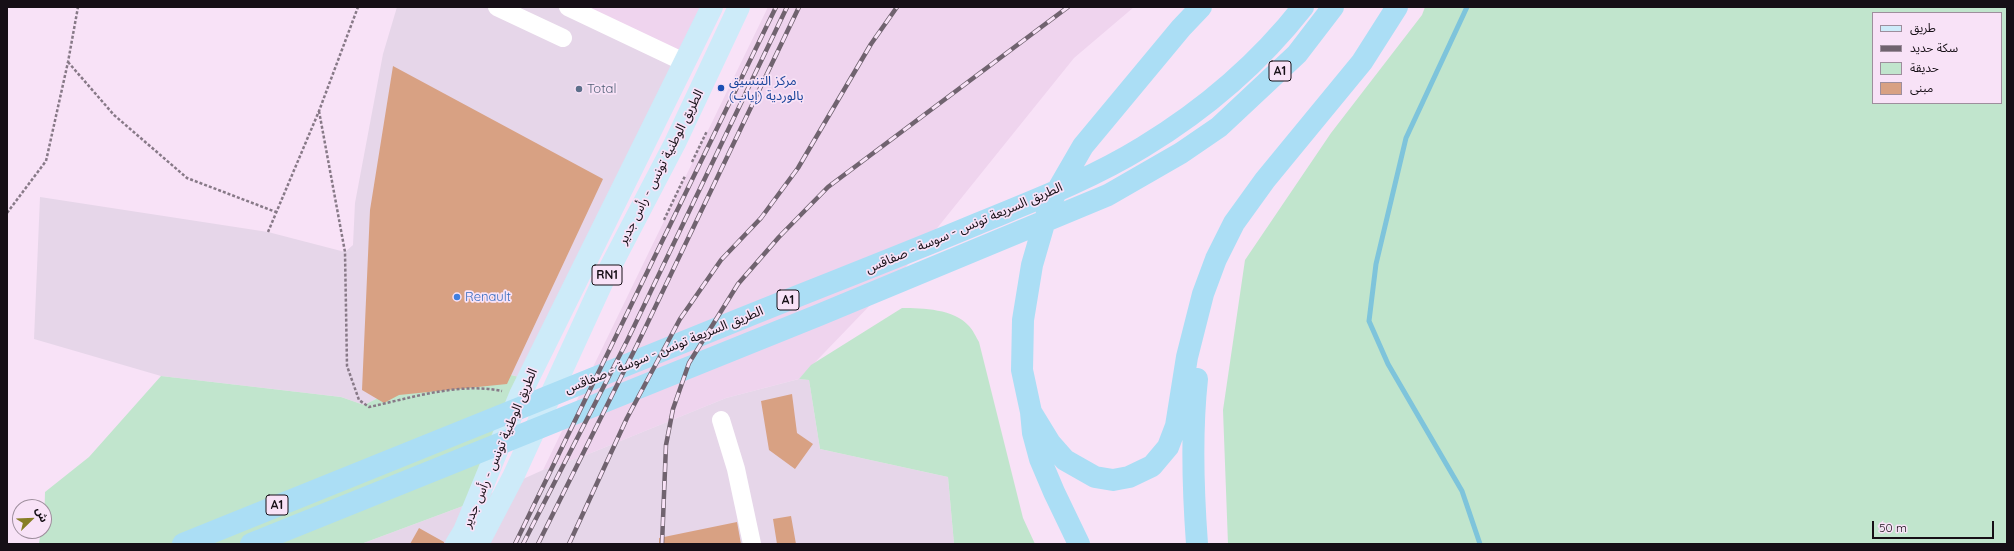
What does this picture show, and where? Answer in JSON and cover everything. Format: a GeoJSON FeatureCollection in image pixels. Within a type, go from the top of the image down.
{"type":"FeatureCollection","features":[{"type":"Feature","properties":{"kind":"highway"},"geometry":{"type":"LineString","coordinates":[[1079,544],[1040,459],[1033,433],[1031,412],[1022,370],[1023,320],[1032,264],[1050,202],[1083,146],[1181,28],[1201,7]]}},
{"type":"Feature","properties":{"kind":"highway","name":"الطريق السريعة تونس - سوسة - صفاقس"},"geometry":{"type":"LineString","coordinates":[[183,544],[370,466],[917,250],[1021,206],[1093,173],[1142,148],[1194,112],[1246,70],[1282,34],[1303,7]]}},
{"type":"Feature","properties":{"kind":"highway","name":"الطريق السريعة تونس - سوسة - صفاقس"},"geometry":{"type":"LineString","coordinates":[[251,544],[379,494],[819,315],[1108,195],[1181,153],[1219,127],[1297,54],[1333,7]]}},
{"type":"Feature","properties":{"kind":"highway"},"geometry":{"type":"LineString","coordinates":[[1031,412],[1050,443],[1065,460],[1095,477],[1113,480],[1121,479],[1129,477],[1152,466],[1168,447],[1176,426],[1187,357],[1203,294],[1216,259],[1234,223],[1265,180],[1362,62],[1397,7]]}},
{"type":"Feature","properties":{"kind":"highway"},"geometry":{"type":"LineString","coordinates":[[1197,544],[1194,502],[1194,432],[1195,397],[1203,294]]}},
{"type":"Feature","properties":{"kind":"main road","name":"الطريق الوطنية تونس - رأس جدير"},"geometry":{"type":"LineString","coordinates":[[456,544],[464,531],[520,395],[686,63],[712,7]]}},
{"type":"Feature","properties":{"kind":"main road","name":"الطريق الوطنية تونس - رأس جدير"},"geometry":{"type":"LineString","coordinates":[[478,544],[513,477],[604,281],[675,143],[739,7]]}},
{"type":"Feature","properties":{"kind":"street"},"geometry":{"type":"LineString","coordinates":[[497,7],[519,12],[563,38]]}},
{"type":"Feature","properties":{"kind":"street"},"geometry":{"type":"LineString","coordinates":[[568,7],[686,63]]}},
{"type":"Feature","properties":{"kind":"street"},"geometry":{"type":"LineString","coordinates":[[721,420],[736,470],[752,544]]}},
{"type":"Feature","properties":{"kind":"path"},"geometry":{"type":"LineString","coordinates":[[7,213],[46,161],[68,62],[78,7]]}},
{"type":"Feature","properties":{"kind":"path"},"geometry":{"type":"LineString","coordinates":[[268,232],[319,111],[358,7]]}},
{"type":"Feature","properties":{"kind":"path"},"geometry":{"type":"LineString","coordinates":[[68,62],[114,116],[188,178],[276,212]]}},
{"type":"Feature","properties":{"kind":"path"},"geometry":{"type":"LineString","coordinates":[[319,111],[345,252],[347,366],[359,400],[369,406],[450,390],[488,388],[520,395]]}},
{"type":"Feature","properties":{"kind":"path"},"geometry":{"type":"LineString","coordinates":[[692,162],[707,131]]}},
{"type":"Feature","properties":{"kind":"path"},"geometry":{"type":"LineString","coordinates":[[664,220],[685,176]]}},
{"type":"Feature","properties":{"kind":"shaded area"},"geometry":{"type":"Polygon","coordinates":[[[397,7],[567,7],[680,57],[523,378],[471,365],[384,395],[364,405],[341,397],[161,376],[34,339],[40,197],[268,232],[345,252],[353,245],[355,203],[383,54],[397,7]]]}},
{"type":"Feature","properties":{"kind":"shaded area"},"geometry":{"type":"Polygon","coordinates":[[[584,7],[705,7],[680,57],[584,7]]]}},
{"type":"Feature","properties":{"kind":"shaded area"},"geometry":{"type":"Polygon","coordinates":[[[768,7],[1134,7],[1074,58],[901,273],[799,379],[726,398],[586,455],[543,470],[768,7]]]}},
{"type":"Feature","properties":{"kind":"shaded area"},"geometry":{"type":"Polygon","coordinates":[[[799,379],[809,380],[820,449],[948,477],[954,544],[361,544],[463,506],[543,470],[586,455],[726,398],[799,379]]]}},
{"type":"Feature","properties":{"kind":"green space"},"geometry":{"type":"Polygon","coordinates":[[[1425,7],[2007,7],[2007,544],[1228,544],[1223,410],[1245,260],[1331,133],[1422,15],[1425,7]]]}},
{"type":"Feature","properties":{"kind":"green space"},"geometry":{"type":"Polygon","coordinates":[[[902,308],[928,309],[955,316],[963,320],[979,342],[1023,518],[1035,544],[954,544],[948,477],[820,449],[809,380],[799,379],[811,365],[902,308]]]}},
{"type":"Feature","properties":{"kind":"green space"},"geometry":{"type":"Polygon","coordinates":[[[471,365],[523,378],[463,506],[361,544],[37,544],[39,543],[40,539],[52,539],[52,499],[45,499],[45,492],[89,457],[161,376],[341,397],[364,405],[384,395],[471,365]]]}},
{"type":"Feature","properties":{"kind":"building","name":"Renault"},"geometry":{"type":"Polygon","coordinates":[[[393,66],[603,179],[507,384],[399,395],[384,403],[362,390],[370,210],[393,66]]]}},
{"type":"Feature","properties":{"kind":"building"},"geometry":{"type":"Polygon","coordinates":[[[792,394],[797,433],[813,444],[795,469],[769,450],[761,401],[792,394]]]}},
{"type":"Feature","properties":{"kind":"building"},"geometry":{"type":"Polygon","coordinates":[[[791,516],[796,544],[777,544],[773,519],[791,516]]]}},
{"type":"Feature","properties":{"kind":"building"},"geometry":{"type":"Polygon","coordinates":[[[737,522],[741,544],[659,544],[659,538],[737,522]]]}},
{"type":"Feature","properties":{"kind":"building"},"geometry":{"type":"Polygon","coordinates":[[[419,528],[444,542],[444,544],[410,544],[419,528]]]}},
{"type":"Feature","properties":{"kind":"waterway"},"geometry":{"type":"LineString","coordinates":[[1467,7],[1406,138],[1376,264],[1369,321],[1388,364],[1462,491],[1480,544]]}},
{"type":"Feature","properties":{"kind":"railway"},"geometry":{"type":"LineString","coordinates":[[515,544],[776,7]]}},
{"type":"Feature","properties":{"kind":"railway"},"geometry":{"type":"LineString","coordinates":[[523,544],[627,341],[787,7]]}},
{"type":"Feature","properties":{"kind":"railway"},"geometry":{"type":"LineString","coordinates":[[538,544],[637,345],[799,7]]}},
{"type":"Feature","properties":{"kind":"railway"},"geometry":{"type":"LineString","coordinates":[[569,544],[627,418],[680,319],[721,260],[761,218],[798,168],[871,44],[897,7]]}},
{"type":"Feature","properties":{"kind":"railway"},"geometry":{"type":"LineString","coordinates":[[662,544],[666,445],[673,409],[689,363],[738,284],[779,237],[828,187],[1068,7]]}},
{"type":"Feature","properties":{"kind":"place","name":"مركز التنسيق بالوردية (إياب)"},"geometry":{"type":"Point","coordinates":[721,88]}},
{"type":"Feature","properties":{"kind":"place","name":"Total"},"geometry":{"type":"Point","coordinates":[579,89]}},
{"type":"Feature","properties":{"kind":"place","name":"Renault"},"geometry":{"type":"Point","coordinates":[457,297]}}]}
